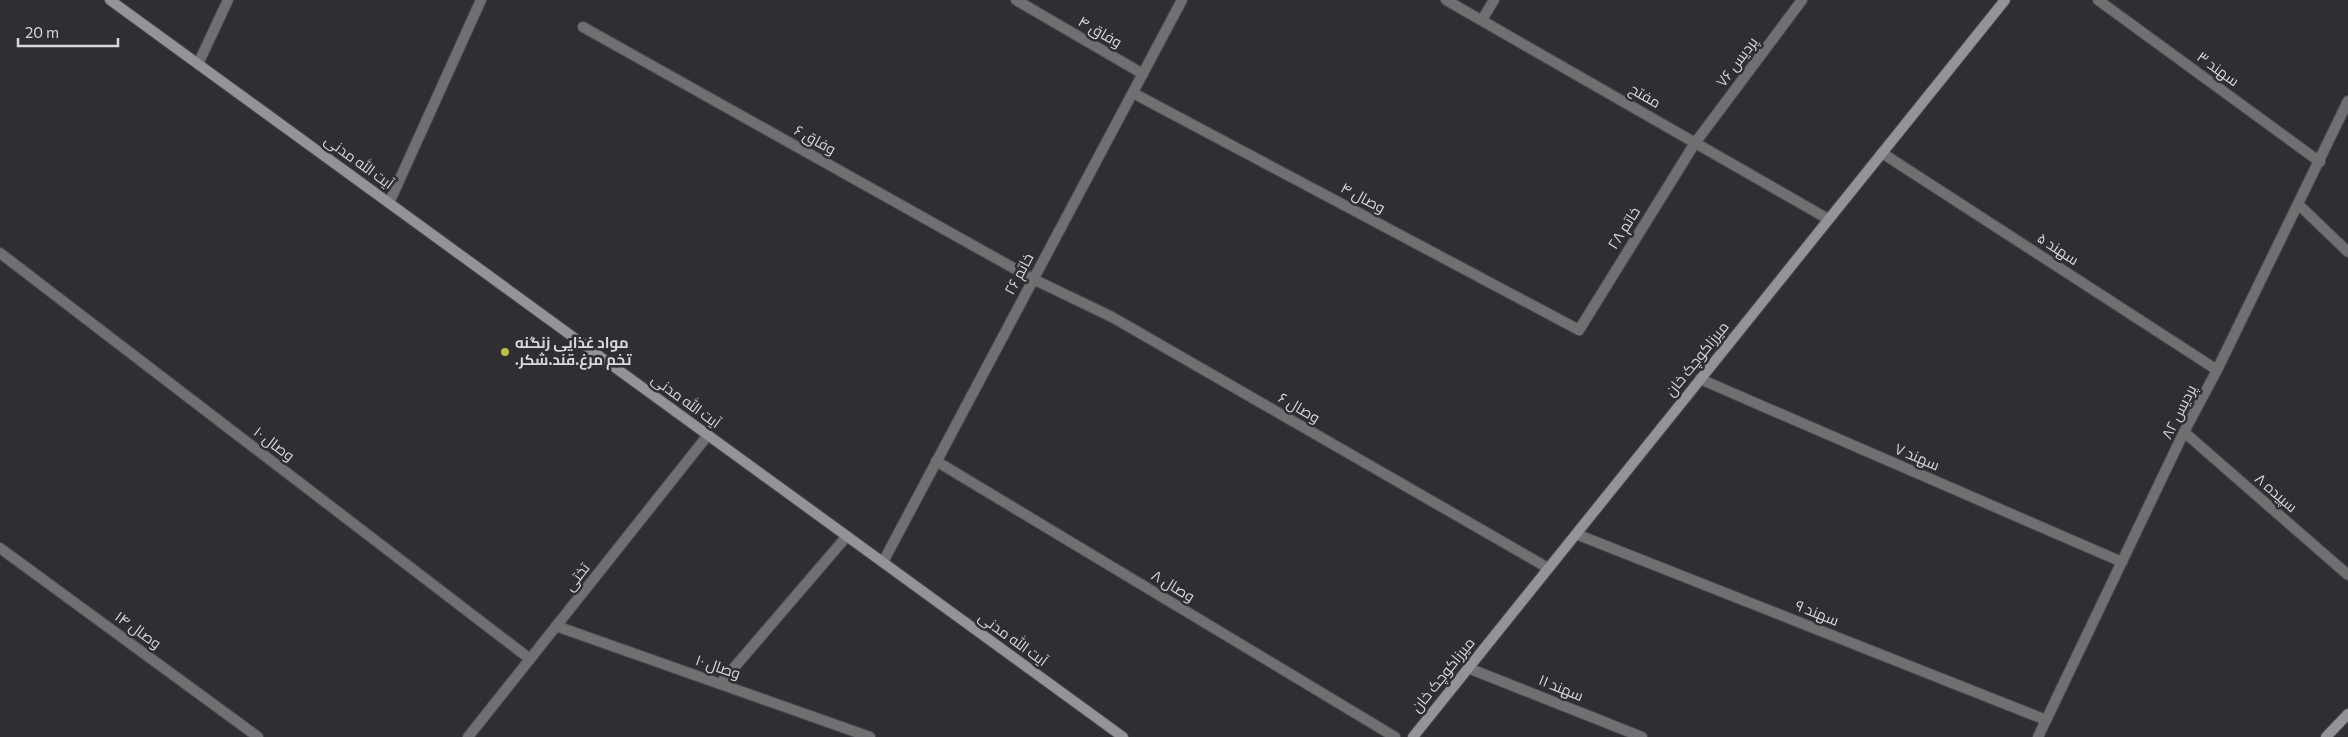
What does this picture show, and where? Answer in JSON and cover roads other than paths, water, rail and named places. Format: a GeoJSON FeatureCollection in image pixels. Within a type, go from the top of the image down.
{"type":"FeatureCollection","features":[{"type":"Feature","properties":{"kind":"main road","name":"آیت الله مدنی"},"geometry":{"type":"LineString","coordinates":[[110,0],[1123,737]]}},
{"type":"Feature","properties":{"kind":"main road","name":"میرزاکوچک خان"},"geometry":{"type":"LineString","coordinates":[[1412,737],[2005,0]]}},
{"type":"Feature","properties":{"kind":"main road"},"geometry":{"type":"LineString","coordinates":[[2326,737],[2348,714]]}},
{"type":"Feature","properties":{"kind":"street"},"geometry":{"type":"LineString","coordinates":[[198,64],[228,0]]}},
{"type":"Feature","properties":{"kind":"street"},"geometry":{"type":"LineString","coordinates":[[389,203],[481,0]]}},
{"type":"Feature","properties":{"kind":"street","name":"وفاق ۴"},"geometry":{"type":"LineString","coordinates":[[1016,0],[1143,74]]}},
{"type":"Feature","properties":{"kind":"street","name":"خاتم ۲۶"},"geometry":{"type":"LineString","coordinates":[[883,562],[1182,0]]}},
{"type":"Feature","properties":{"kind":"street","name":"مفتح"},"geometry":{"type":"LineString","coordinates":[[1446,0],[1828,220]]}},
{"type":"Feature","properties":{"kind":"street"},"geometry":{"type":"LineString","coordinates":[[1482,20],[1494,0]]}},
{"type":"Feature","properties":{"kind":"street","name":"پردیس ۷۶"},"geometry":{"type":"LineString","coordinates":[[1695,143],[1802,0]]}},
{"type":"Feature","properties":{"kind":"street","name":"سهند ۳"},"geometry":{"type":"LineString","coordinates":[[2098,0],[2320,162]]}},
{"type":"Feature","properties":{"kind":"street","name":"وفاق ۶"},"geometry":{"type":"LineString","coordinates":[[583,27],[1033,279]]}},
{"type":"Feature","properties":{"kind":"street","name":"وصال ۴"},"geometry":{"type":"LineString","coordinates":[[1132,93],[1580,330]]}},
{"type":"Feature","properties":{"kind":"street","name":"پردیس ۸۲"},"geometry":{"type":"LineString","coordinates":[[2038,737],[2184,432],[2218,370],[2348,101]]}},
{"type":"Feature","properties":{"kind":"street","name":"خاتم ۲۸"},"geometry":{"type":"LineString","coordinates":[[1580,330],[1695,143]]}},
{"type":"Feature","properties":{"kind":"street","name":"سهند ۵"},"geometry":{"type":"LineString","coordinates":[[1882,153],[2218,370]]}},
{"type":"Feature","properties":{"kind":"street"},"geometry":{"type":"LineString","coordinates":[[2298,204],[2348,252]]}},
{"type":"Feature","properties":{"kind":"street","name":"وصال ۱۰"},"geometry":{"type":"LineString","coordinates":[[0,253],[530,659]]}},
{"type":"Feature","properties":{"kind":"street","name":"وصال ۶"},"geometry":{"type":"LineString","coordinates":[[1033,279],[1112,318],[1548,568]]}},
{"type":"Feature","properties":{"kind":"street","name":"سهند ۷"},"geometry":{"type":"LineString","coordinates":[[1700,379],[2122,562]]}},
{"type":"Feature","properties":{"kind":"street","name":"سپیده ۸"},"geometry":{"type":"LineString","coordinates":[[2184,432],[2348,576]]}},
{"type":"Feature","properties":{"kind":"street","name":"تختی"},"geometry":{"type":"LineString","coordinates":[[468,737],[708,435]]}},
{"type":"Feature","properties":{"kind":"street","name":"وصال ۸"},"geometry":{"type":"LineString","coordinates":[[936,461],[1395,737]]}},
{"type":"Feature","properties":{"kind":"street","name":"سهند ۹"},"geometry":{"type":"LineString","coordinates":[[1576,534],[2046,720]]}},
{"type":"Feature","properties":{"kind":"street"},"geometry":{"type":"LineString","coordinates":[[720,684],[847,536]]}},
{"type":"Feature","properties":{"kind":"street","name":"وصال ۱۴"},"geometry":{"type":"LineString","coordinates":[[0,548],[258,737]]}},
{"type":"Feature","properties":{"kind":"street","name":"وصال ۱۰"},"geometry":{"type":"LineString","coordinates":[[556,626],[870,737]]}},
{"type":"Feature","properties":{"kind":"street","name":"سهند ۱۱"},"geometry":{"type":"LineString","coordinates":[[1468,668],[1642,737]]}},
{"type":"Feature","properties":{"kind":"place","name":"مواد غذایی زنگنه .تخم مرغ.قند.شکر"},"geometry":{"type":"Point","coordinates":[505,352]}}]}
